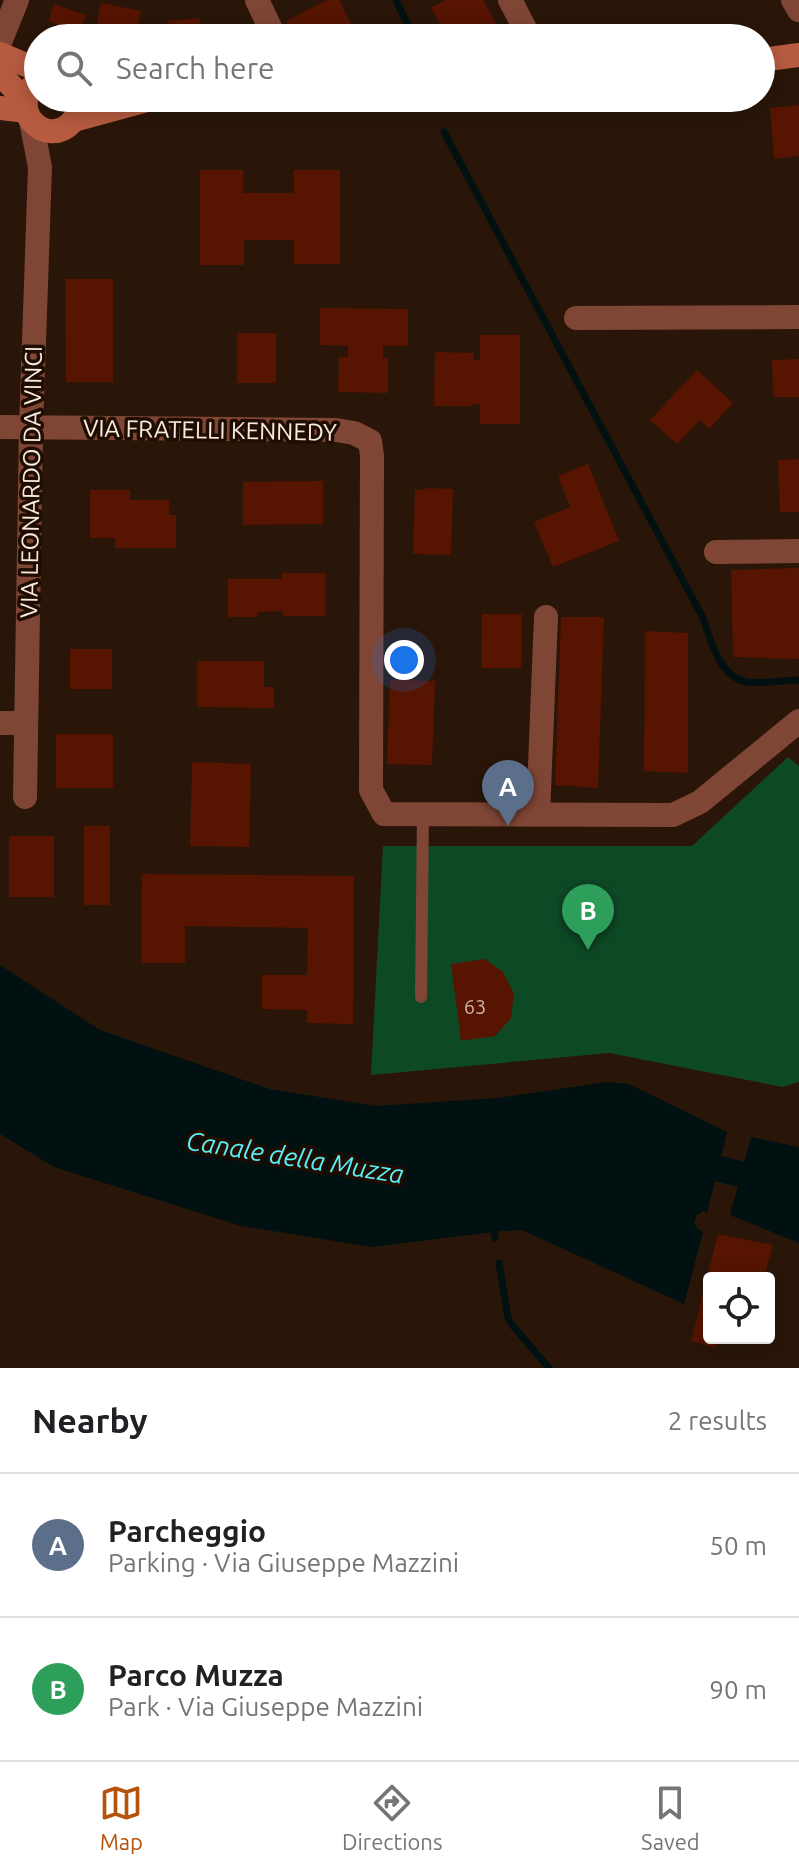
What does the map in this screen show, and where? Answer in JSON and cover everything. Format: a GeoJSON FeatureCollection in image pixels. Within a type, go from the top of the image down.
{"type":"FeatureCollection","features":[{"type":"Feature","properties":{"kind":"street"},"geometry":{"type":"LineString","coordinates":[[0,42],[17,0]]}},
{"type":"Feature","properties":{"kind":"street"},"geometry":{"type":"LineString","coordinates":[[257,0],[268,24]]}},
{"type":"Feature","properties":{"kind":"street"},"geometry":{"type":"LineString","coordinates":[[510,0],[523,24]]}},
{"type":"Feature","properties":{"kind":"street"},"geometry":{"type":"LineString","coordinates":[[793,0],[799,10]]}},
{"type":"Feature","properties":{"kind":"street"},"geometry":{"type":"LineString","coordinates":[[0,54],[24,64]]}},
{"type":"Feature","properties":{"kind":"street"},"geometry":{"type":"LineString","coordinates":[[775,58],[799,55]]}},
{"type":"Feature","properties":{"kind":"street"},"geometry":{"type":"LineString","coordinates":[[0,74],[24,97]]}},
{"type":"Feature","properties":{"kind":"street"},"geometry":{"type":"LineString","coordinates":[[0,108],[24,104]]}},
{"type":"Feature","properties":{"kind":"street","name":"VIA LEONARDO DA VINCI"},"geometry":{"type":"LineString","coordinates":[[25,797],[31,428],[40,167],[31,112]]}},
{"type":"Feature","properties":{"kind":"street"},"geometry":{"type":"LineString","coordinates":[[33,112],[39,128],[50,131],[73,115]]}},
{"type":"Feature","properties":{"kind":"street"},"geometry":{"type":"LineString","coordinates":[[40,167],[73,115]]}},
{"type":"Feature","properties":{"kind":"street"},"geometry":{"type":"LineString","coordinates":[[576,318],[799,317]]}},
{"type":"Feature","properties":{"kind":"street","name":"VIA FRATELLI KENNEDY"},"geometry":{"type":"LineString","coordinates":[[0,427],[336,430],[354,433],[370,441],[371,790],[384,814],[423,814]]}},
{"type":"Feature","properties":{"kind":"street"},"geometry":{"type":"LineString","coordinates":[[716,552],[799,551]]}},
{"type":"Feature","properties":{"kind":"street"},"geometry":{"type":"LineString","coordinates":[[538,815],[546,617]]}},
{"type":"Feature","properties":{"kind":"street"},"geometry":{"type":"LineString","coordinates":[[423,814],[673,815],[700,802],[799,721]]}},
{"type":"Feature","properties":{"kind":"street"},"geometry":{"type":"LineString","coordinates":[[0,723],[26,723]]}},
{"type":"Feature","properties":{"kind":"lane"},"geometry":{"type":"LineString","coordinates":[[421,997],[423,814]]}},
{"type":"Feature","properties":{"kind":"green space"},"geometry":{"type":"Polygon","coordinates":[[[788,757],[799,766],[799,1082],[783,1087],[609,1053],[371,1075],[383,846],[692,846],[788,757]]]}},
{"type":"Feature","properties":{"kind":"water"},"geometry":{"type":"Polygon","coordinates":[[[0,965],[100,1030],[270,1089],[376,1106],[497,1098],[607,1082],[629,1084],[727,1132],[707,1213],[704,1211],[697,1215],[694,1223],[703,1232],[684,1304],[522,1230],[372,1247],[241,1226],[54,1167],[0,1134],[0,965]]]}},
{"type":"Feature","properties":{"kind":"water"},"geometry":{"type":"Polygon","coordinates":[[[751,1137],[799,1147],[799,1243],[730,1215],[751,1137]]]}},
{"type":"Feature","properties":{"kind":"building"},"geometry":{"type":"Polygon","coordinates":[[[327,0],[339,0],[351,24],[287,24],[286,21],[327,0]]]}},
{"type":"Feature","properties":{"kind":"building"},"geometry":{"type":"Polygon","coordinates":[[[445,0],[483,0],[496,24],[440,24],[431,8],[445,0]]]}},
{"type":"Feature","properties":{"kind":"building"},"geometry":{"type":"Polygon","coordinates":[[[101,3],[141,11],[138,24],[97,24],[101,3]]]}},
{"type":"Feature","properties":{"kind":"building"},"geometry":{"type":"Polygon","coordinates":[[[54,4],[86,15],[82,24],[48,21],[54,4]]]}},
{"type":"Feature","properties":{"kind":"building"},"geometry":{"type":"Polygon","coordinates":[[[200,18],[200,24],[168,24],[168,21],[200,18]]]}},
{"type":"Feature","properties":{"kind":"building"},"geometry":{"type":"Polygon","coordinates":[[[799,105],[799,156],[774,159],[770,112],[775,112],[775,107],[799,105]]]}},
{"type":"Feature","properties":{"kind":"building"},"geometry":{"type":"Polygon","coordinates":[[[200,170],[243,170],[243,193],[294,193],[294,170],[340,170],[340,264],[294,264],[294,240],[244,240],[244,265],[200,265],[200,170]]]}},
{"type":"Feature","properties":{"kind":"building"},"geometry":{"type":"Polygon","coordinates":[[[65,279],[113,279],[113,382],[66,382],[65,279]]]}},
{"type":"Feature","properties":{"kind":"building"},"geometry":{"type":"Polygon","coordinates":[[[320,308],[408,309],[408,346],[383,346],[383,358],[388,358],[388,393],[338,392],[339,357],[348,357],[348,346],[320,345],[320,308]]]}},
{"type":"Feature","properties":{"kind":"building"},"geometry":{"type":"Polygon","coordinates":[[[237,333],[276,333],[276,383],[237,383],[237,333]]]}},
{"type":"Feature","properties":{"kind":"building"},"geometry":{"type":"Polygon","coordinates":[[[480,335],[520,335],[520,424],[480,424],[480,404],[434,406],[435,352],[474,353],[474,360],[480,360],[480,335]]]}},
{"type":"Feature","properties":{"kind":"building"},"geometry":{"type":"Polygon","coordinates":[[[799,359],[799,397],[773,397],[772,360],[799,359]]]}},
{"type":"Feature","properties":{"kind":"building"},"geometry":{"type":"Polygon","coordinates":[[[697,370],[733,403],[709,429],[700,420],[677,444],[650,420],[697,370]]]}},
{"type":"Feature","properties":{"kind":"building"},"geometry":{"type":"Polygon","coordinates":[[[799,459],[799,512],[780,512],[778,460],[799,459]]]}},
{"type":"Feature","properties":{"kind":"building"},"geometry":{"type":"Polygon","coordinates":[[[588,464],[619,541],[553,567],[534,522],[570,507],[558,476],[588,464]]]}},
{"type":"Feature","properties":{"kind":"building"},"geometry":{"type":"Polygon","coordinates":[[[323,481],[323,524],[243,525],[243,482],[323,481]]]}},
{"type":"Feature","properties":{"kind":"building"},"geometry":{"type":"Polygon","coordinates":[[[453,489],[451,555],[413,554],[415,490],[453,489]]]}},
{"type":"Feature","properties":{"kind":"building"},"geometry":{"type":"Polygon","coordinates":[[[90,490],[130,490],[130,500],[169,500],[169,515],[176,515],[176,548],[115,548],[115,538],[90,538],[90,490]]]}},
{"type":"Feature","properties":{"kind":"building"},"geometry":{"type":"Polygon","coordinates":[[[799,568],[799,659],[733,657],[731,570],[799,568]]]}},
{"type":"Feature","properties":{"kind":"building"},"geometry":{"type":"Polygon","coordinates":[[[282,573],[325,573],[325,616],[283,616],[283,611],[257,612],[257,617],[228,617],[228,579],[282,579],[282,573]]]}},
{"type":"Feature","properties":{"kind":"building"},"geometry":{"type":"Polygon","coordinates":[[[482,614],[522,614],[521,668],[481,668],[482,614]]]}},
{"type":"Feature","properties":{"kind":"building"},"geometry":{"type":"Polygon","coordinates":[[[561,617],[604,617],[598,788],[555,785],[561,617]]]}},
{"type":"Feature","properties":{"kind":"building"},"geometry":{"type":"Polygon","coordinates":[[[645,631],[688,633],[688,773],[644,771],[645,631]]]}},
{"type":"Feature","properties":{"kind":"building"},"geometry":{"type":"Polygon","coordinates":[[[70,649],[112,649],[112,689],[70,689],[70,649]]]}},
{"type":"Feature","properties":{"kind":"building"},"geometry":{"type":"Polygon","coordinates":[[[197,661],[264,661],[264,687],[274,687],[274,708],[197,707],[197,661]]]}},
{"type":"Feature","properties":{"kind":"building"},"geometry":{"type":"Polygon","coordinates":[[[390,680],[435,681],[432,765],[387,764],[390,680]]]}},
{"type":"Feature","properties":{"kind":"building"},"geometry":{"type":"Polygon","coordinates":[[[56,734],[113,734],[113,788],[56,788],[56,734]]]}},
{"type":"Feature","properties":{"kind":"building"},"geometry":{"type":"Polygon","coordinates":[[[192,762],[251,764],[249,847],[190,846],[192,762]]]}},
{"type":"Feature","properties":{"kind":"building"},"geometry":{"type":"Polygon","coordinates":[[[84,826],[110,826],[110,905],[84,905],[84,826]]]}},
{"type":"Feature","properties":{"kind":"building"},"geometry":{"type":"Polygon","coordinates":[[[9,836],[54,836],[54,897],[9,897],[9,836]]]}},
{"type":"Feature","properties":{"kind":"building"},"geometry":{"type":"Polygon","coordinates":[[[142,874],[354,876],[353,1024],[307,1023],[307,1010],[262,1009],[262,975],[307,975],[308,928],[185,926],[185,963],[141,963],[142,874]]]}},
{"type":"Feature","properties":{"kind":"building"},"geometry":{"type":"Polygon","coordinates":[[[485,959],[503,972],[514,994],[511,1018],[495,1036],[461,1041],[451,964],[485,959]]]}},
{"type":"Feature","properties":{"kind":"building"},"geometry":{"type":"Polygon","coordinates":[[[718,1234],[773,1245],[766,1272],[708,1272],[718,1234]]]}},
{"type":"Feature","properties":{"kind":"building"},"geometry":{"type":"Polygon","coordinates":[[[703,1293],[703,1344],[717,1344],[716,1348],[691,1341],[703,1293]]]}},
{"type":"Feature","properties":{"kind":"waterway"},"geometry":{"type":"LineString","coordinates":[[396,0],[407,24]]}},
{"type":"Feature","properties":{"kind":"waterway"},"geometry":{"type":"LineString","coordinates":[[444,132],[702,616],[722,665],[737,679],[747,682],[799,680]]}},
{"type":"Feature","properties":{"kind":"waterway","name":"Canale della Muzza"},"geometry":{"type":"LineString","coordinates":[[686,1161],[799,1188]]}},
{"type":"Feature","properties":{"kind":"waterway"},"geometry":{"type":"LineString","coordinates":[[493,1223],[495,1238]]}},
{"type":"Feature","properties":{"kind":"waterway"},"geometry":{"type":"LineString","coordinates":[[499,1263],[508,1318],[549,1368]]}},
{"type":"Feature","properties":{"kind":"place","name":"Parcheggio"},"geometry":{"type":"Point","coordinates":[508,826]}},
{"type":"Feature","properties":{"kind":"place","name":"Parco Muzza"},"geometry":{"type":"Point","coordinates":[588,950]}}]}
